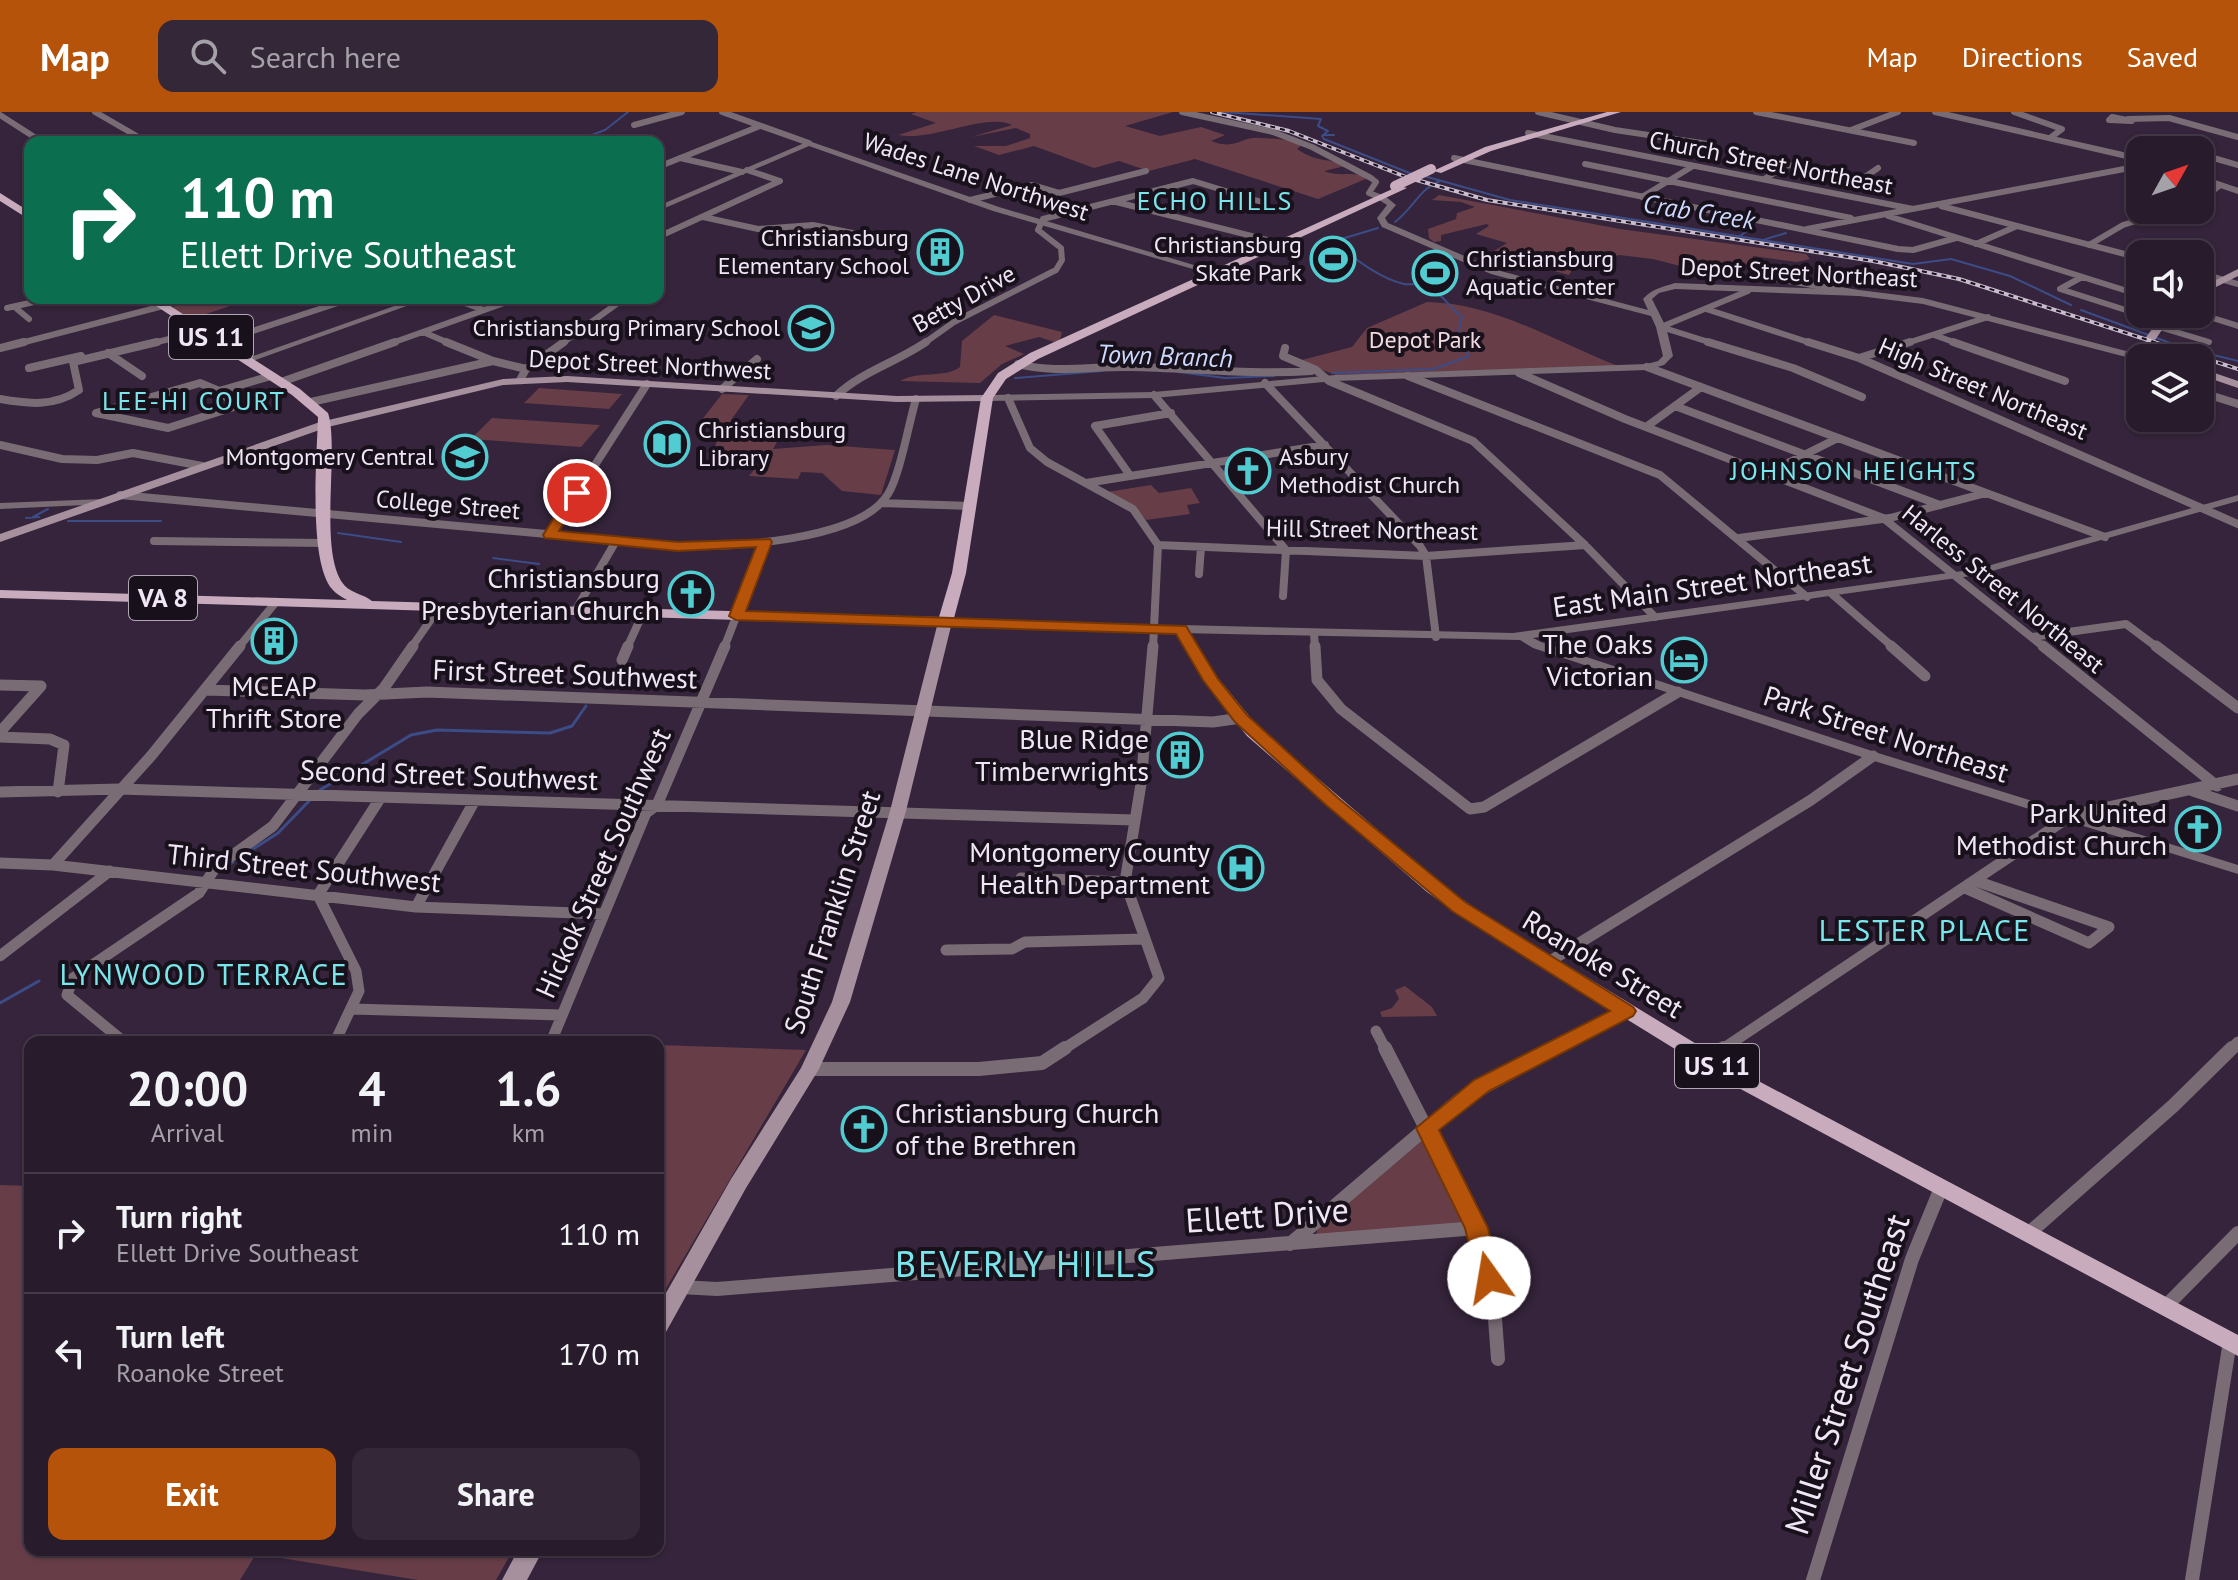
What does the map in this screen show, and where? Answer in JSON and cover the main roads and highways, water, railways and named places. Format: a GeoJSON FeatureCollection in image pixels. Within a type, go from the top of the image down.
{"type":"FeatureCollection","features":[{"type":"Feature","properties":{"kind":"main road"},"geometry":{"type":"LineString","coordinates":[[1331,222],[1458,159],[1603,112]]}},
{"type":"Feature","properties":{"kind":"main road"},"geometry":{"type":"LineString","coordinates":[[1577,121],[1617,112]]}},
{"type":"Feature","properties":{"kind":"main road"},"geometry":{"type":"LineString","coordinates":[[0,196],[24,211]]}},
{"type":"Feature","properties":{"kind":"main road"},"geometry":{"type":"LineString","coordinates":[[395,606],[357,598],[335,582],[327,604],[439,608],[945,622],[959,575],[987,398],[994,384],[1018,364],[1378,197]]}},
{"type":"Feature","properties":{"kind":"main road"},"geometry":{"type":"LineString","coordinates":[[1280,242],[1371,208],[1387,212]]}},
{"type":"Feature","properties":{"kind":"main road"},"geometry":{"type":"LineString","coordinates":[[2214,284],[2238,272]]}},
{"type":"Feature","properties":{"kind":"main road","name":"US 11"},"geometry":{"type":"LineString","coordinates":[[160,304],[311,402],[324,416],[325,513],[335,582]]}},
{"type":"Feature","properties":{"kind":"main road"},"geometry":{"type":"LineString","coordinates":[[2214,376],[2238,385]]}},
{"type":"Feature","properties":{"kind":"main road","name":"Depot Street Northwest"},"geometry":{"type":"LineString","coordinates":[[0,538],[58,511],[103,502],[324,424],[446,394],[520,380],[567,379],[836,396],[987,398]]}},
{"type":"Feature","properties":{"kind":"main road","name":"VA 8"},"geometry":{"type":"LineString","coordinates":[[0,594],[327,604]]}},
{"type":"Feature","properties":{"kind":"main road","name":"Roanoke Street"},"geometry":{"type":"LineString","coordinates":[[945,622],[1181,629],[1211,680],[1241,718],[1434,888],[1547,963],[1707,1060],[2234,1343]]}},
{"type":"Feature","properties":{"kind":"main road","name":"South Franklin Street"},"geometry":{"type":"LineString","coordinates":[[664,1315],[810,1069],[841,1002],[898,811],[945,622]]}},
{"type":"Feature","properties":{"kind":"main road"},"geometry":{"type":"LineString","coordinates":[[514,1580],[528,1556]]}},
{"type":"Feature","properties":{"kind":"waterway"},"geometry":{"type":"LineString","coordinates":[[589,136],[605,130],[628,112]]}},
{"type":"Feature","properties":{"kind":"waterway","name":"Crab Creek"},"geometry":{"type":"LineString","coordinates":[[1223,112],[1321,119],[1318,126],[1328,131],[1322,136],[1324,139],[1412,174]]}},
{"type":"Feature","properties":{"kind":"waterway","name":"Crab Creek"},"geometry":{"type":"LineString","coordinates":[[1324,135],[1334,135]]}},
{"type":"Feature","properties":{"kind":"waterway","name":"Crab Creek"},"geometry":{"type":"LineString","coordinates":[[1424,176],[1510,200],[1740,236]]}},
{"type":"Feature","properties":{"kind":"waterway","name":"Town Branch"},"geometry":{"type":"LineString","coordinates":[[1395,222],[1427,189],[1440,181]]}},
{"type":"Feature","properties":{"kind":"waterway"},"geometry":{"type":"LineString","coordinates":[[1740,236],[1754,225]]}},
{"type":"Feature","properties":{"kind":"waterway","name":"Town Branch"},"geometry":{"type":"LineString","coordinates":[[1338,240],[1378,228]]}},
{"type":"Feature","properties":{"kind":"waterway"},"geometry":{"type":"LineString","coordinates":[[1763,240],[1786,233]]}},
{"type":"Feature","properties":{"kind":"waterway","name":"Crab Creek"},"geometry":{"type":"LineString","coordinates":[[1740,236],[1913,264],[1951,259],[2010,276],[2071,305]]}},
{"type":"Feature","properties":{"kind":"waterway","name":"Town Branch"},"geometry":{"type":"LineString","coordinates":[[1332,373],[1434,369],[1469,356],[1458,334],[1462,317],[1439,295],[1429,287],[1404,284],[1386,277],[1337,245]]}},
{"type":"Feature","properties":{"kind":"waterway","name":"Crab Creek"},"geometry":{"type":"LineString","coordinates":[[2081,310],[2181,347],[2238,361]]}},
{"type":"Feature","properties":{"kind":"waterway","name":"Town Branch"},"geometry":{"type":"LineString","coordinates":[[1015,378],[1102,371]]}},
{"type":"Feature","properties":{"kind":"waterway","name":"Town Branch"},"geometry":{"type":"LineString","coordinates":[[1178,372],[1225,378],[1274,376]]}},
{"type":"Feature","properties":{"kind":"waterway"},"geometry":{"type":"LineString","coordinates":[[33,517],[48,509]]}},
{"type":"Feature","properties":{"kind":"waterway"},"geometry":{"type":"LineString","coordinates":[[26,518],[39,517]]}},
{"type":"Feature","properties":{"kind":"waterway"},"geometry":{"type":"LineString","coordinates":[[68,521],[161,521]]}},
{"type":"Feature","properties":{"kind":"waterway"},"geometry":{"type":"LineString","coordinates":[[338,533],[401,542]]}},
{"type":"Feature","properties":{"kind":"waterway"},"geometry":{"type":"LineString","coordinates":[[493,558],[539,564]]}},
{"type":"Feature","properties":{"kind":"waterway","name":"Town Branch"},"geometry":{"type":"LineString","coordinates":[[320,790],[411,735],[437,730],[550,733],[572,726],[586,706]]}},
{"type":"Feature","properties":{"kind":"waterway","name":"Town Branch"},"geometry":{"type":"LineString","coordinates":[[241,857],[278,833],[311,799]]}},
{"type":"Feature","properties":{"kind":"waterway","name":"Town Branch"},"geometry":{"type":"LineString","coordinates":[[223,869],[233,862]]}},
{"type":"Feature","properties":{"kind":"waterway","name":"Town Branch"},"geometry":{"type":"LineString","coordinates":[[0,1003],[39,981]]}},
{"type":"Feature","properties":{"kind":"railway"},"geometry":{"type":"LineString","coordinates":[[1212,112],[1289,131],[1406,177],[1487,200],[1873,261],[1959,279],[2238,369]]}},
{"type":"Feature","properties":{"kind":"place","name":"Christiansburg Elementary School"},"geometry":{"type":"Point","coordinates":[940,252]}},
{"type":"Feature","properties":{"kind":"place","name":"Christiansburg Skate Park"},"geometry":{"type":"Point","coordinates":[1333,259]}},
{"type":"Feature","properties":{"kind":"place","name":"Christiansburg Aquatic Center"},"geometry":{"type":"Point","coordinates":[1435,273]}},
{"type":"Feature","properties":{"kind":"place","name":"Christiansburg Primary School"},"geometry":{"type":"Point","coordinates":[811,328]}},
{"type":"Feature","properties":{"kind":"place","name":"Christiansburg Library"},"geometry":{"type":"Point","coordinates":[667,444]}},
{"type":"Feature","properties":{"kind":"place","name":"Montgomery Central"},"geometry":{"type":"Point","coordinates":[465,457]}},
{"type":"Feature","properties":{"kind":"place","name":"Asbury Methodist Church"},"geometry":{"type":"Point","coordinates":[1248,471]}},
{"type":"Feature","properties":{"kind":"place","name":"Christiansburg Presbyterian Church"},"geometry":{"type":"Point","coordinates":[691,594]}},
{"type":"Feature","properties":{"kind":"place","name":"MCEAP Thrift Store"},"geometry":{"type":"Point","coordinates":[274,641]}},
{"type":"Feature","properties":{"kind":"place","name":"The Oaks Victorian"},"geometry":{"type":"Point","coordinates":[1684,660]}},
{"type":"Feature","properties":{"kind":"place","name":"Blue Ridge Timberwrights"},"geometry":{"type":"Point","coordinates":[1180,755]}},
{"type":"Feature","properties":{"kind":"place","name":"Park United Methodist Church"},"geometry":{"type":"Point","coordinates":[2198,829]}},
{"type":"Feature","properties":{"kind":"place","name":"Montgomery County Health Department"},"geometry":{"type":"Point","coordinates":[1241,868]}},
{"type":"Feature","properties":{"kind":"place","name":"Christiansburg Church of the Brethren"},"geometry":{"type":"Point","coordinates":[864,1129]}},
{"type":"Feature","properties":{"kind":"district","name":"ECHO HILLS"},"geometry":{"type":"Point","coordinates":[1215,201]}},
{"type":"Feature","properties":{"kind":"district","name":"LEE-HI COURT"},"geometry":{"type":"Point","coordinates":[194,401]}},
{"type":"Feature","properties":{"kind":"district","name":"JOHNSON HEIGHTS"},"geometry":{"type":"Point","coordinates":[1854,471]}},
{"type":"Feature","properties":{"kind":"district","name":"LESTER PLACE"},"geometry":{"type":"Point","coordinates":[1925,931]}},
{"type":"Feature","properties":{"kind":"district","name":"LYNWOOD TERRACE"},"geometry":{"type":"Point","coordinates":[204,975]}},
{"type":"Feature","properties":{"kind":"district","name":"BEVERLY HILLS"},"geometry":{"type":"Point","coordinates":[1026,1264]}},
{"type":"Feature","properties":{"kind":"park label","name":"Depot Park"},"geometry":{"type":"Point","coordinates":[1425,340]}}]}
